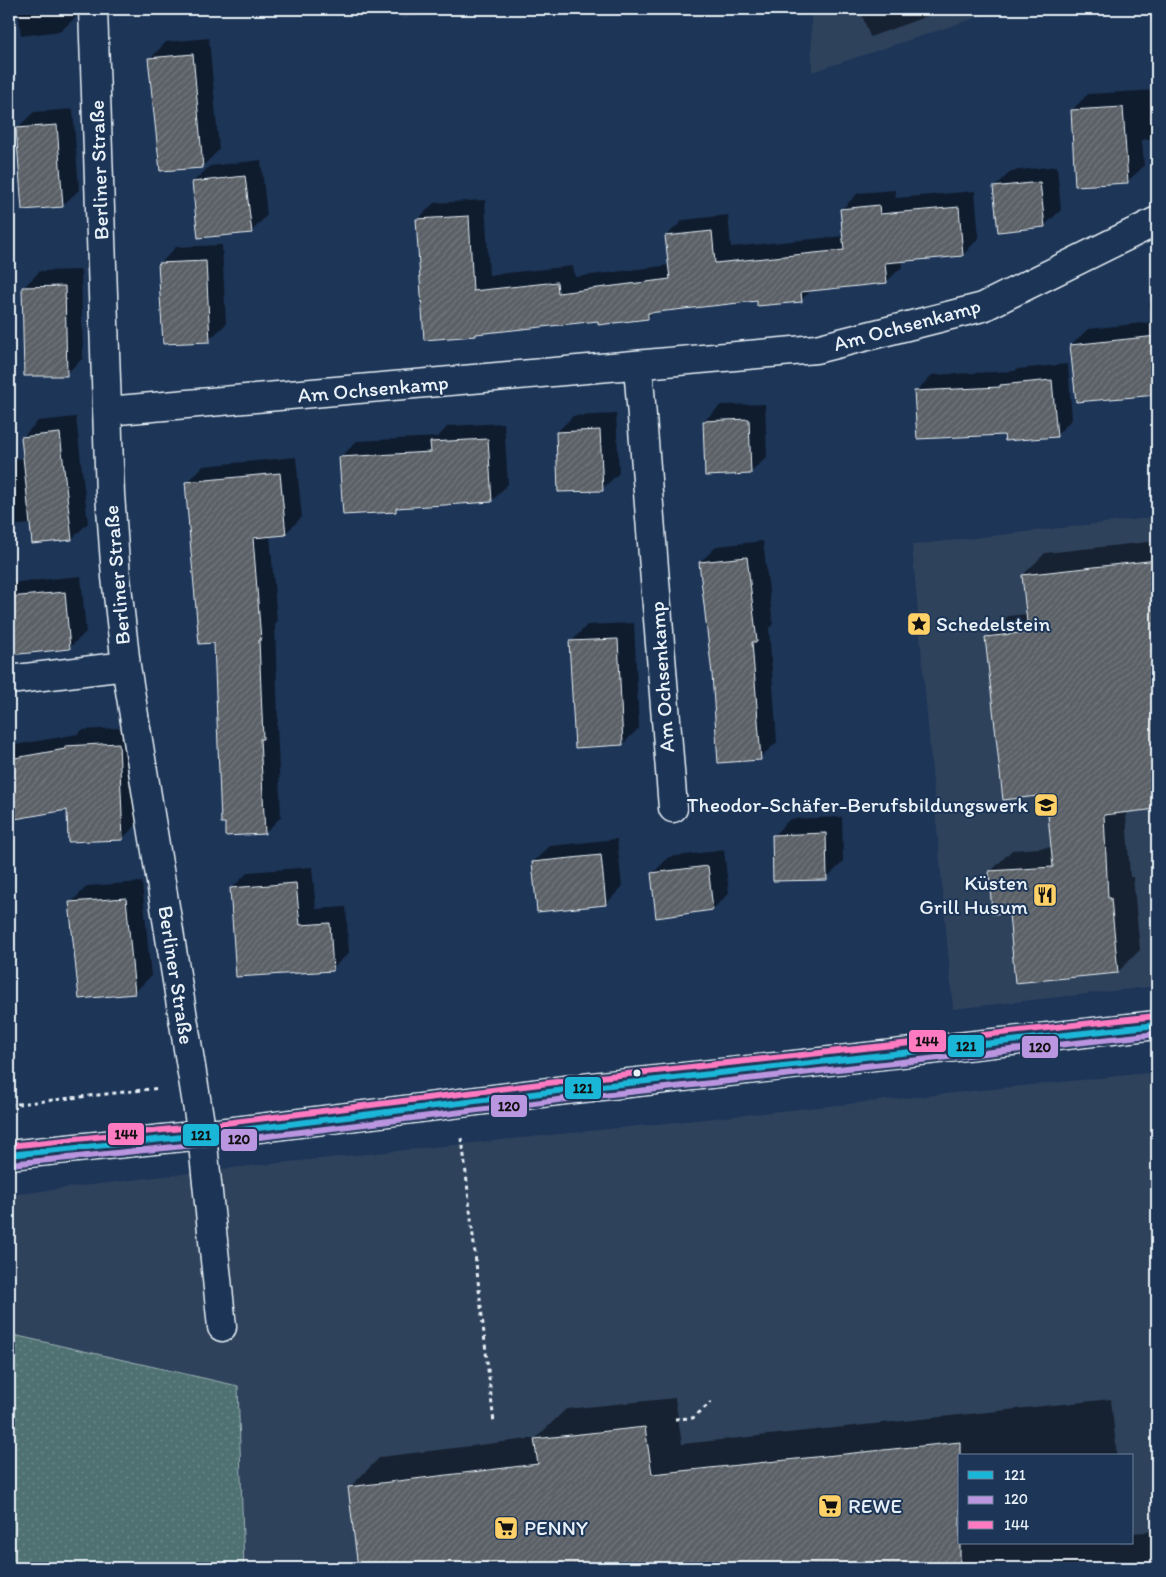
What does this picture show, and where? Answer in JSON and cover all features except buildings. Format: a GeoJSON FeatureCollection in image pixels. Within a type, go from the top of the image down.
{"type":"FeatureCollection","features":[{"type":"Feature","properties":{"kind":"street","name":"Berliner Straße"},"geometry":{"type":"LineString","coordinates":[[93,9],[111,512],[126,666],[202,1135],[222,1327]]}},
{"type":"Feature","properties":{"kind":"street","name":"Am Ochsenkamp"},"geometry":{"type":"LineString","coordinates":[[107,410],[638,366],[816,349],[983,307],[1157,221]]}},
{"type":"Feature","properties":{"kind":"street","name":"Am Ochsenkamp"},"geometry":{"type":"LineString","coordinates":[[638,366],[673,808]]}},
{"type":"Feature","properties":{"kind":"street"},"geometry":{"type":"LineString","coordinates":[[9,680],[126,666]]}},
{"type":"Feature","properties":{"kind":"street"},"geometry":{"type":"LineString","coordinates":[[9,1155],[202,1135],[458,1103],[1157,1025]]}},
{"type":"Feature","properties":{"kind":"path"},"geometry":{"type":"LineString","coordinates":[[9,1105],[194,1084]]}},
{"type":"Feature","properties":{"kind":"path"},"geometry":{"type":"LineString","coordinates":[[458,1103],[494,1423]]}},
{"type":"Feature","properties":{"kind":"path"},"geometry":{"type":"LineString","coordinates":[[675,1419],[693,1418],[711,1402]]}},
{"type":"Feature","properties":{"kind":"shaded area"},"geometry":{"type":"Polygon","coordinates":[[[402,9],[483,9],[402,18],[402,9]]]}},
{"type":"Feature","properties":{"kind":"shaded area"},"geometry":{"type":"Polygon","coordinates":[[[811,9],[1003,9],[812,72],[811,9]]]}},
{"type":"Feature","properties":{"kind":"shaded area","name":"Theodor-Schäfer-Berufsbildungswerk"},"geometry":{"type":"Polygon","coordinates":[[[1157,517],[1157,986],[953,1009],[912,545],[1157,517]]]}},
{"type":"Feature","properties":{"kind":"shaded area"},"geometry":{"type":"Polygon","coordinates":[[[1157,1072],[1157,1568],[9,1568],[9,1195],[222,1169],[1157,1072]]]}},
{"type":"Feature","properties":{"kind":"green space"},"geometry":{"type":"Polygon","coordinates":[[[9,1334],[238,1386],[244,1568],[120,1568],[96,1562],[95,1568],[9,1568],[9,1334]]]}},
{"type":"Feature","properties":{"kind":"transit line","name":"144"},"geometry":{"type":"LineString","coordinates":[[9,1146],[201,1126],[564,1081],[1156,1016]]}},
{"type":"Feature","properties":{"kind":"transit line","name":"121"},"geometry":{"type":"LineString","coordinates":[[9,1155],[202,1135],[565,1090],[1157,1025]]}},
{"type":"Feature","properties":{"kind":"transit line","name":"120"},"geometry":{"type":"LineString","coordinates":[[10,1164],[203,1144],[566,1099],[1157,1034]]}},
{"type":"Feature","properties":{"kind":"place","name":"Schedelstein"},"geometry":{"type":"Point","coordinates":[919,624]}},
{"type":"Feature","properties":{"kind":"place","name":"Theodor-Schäfer-Berufsbildungswerk"},"geometry":{"type":"Point","coordinates":[1046,805]}},
{"type":"Feature","properties":{"kind":"place","name":"Küsten Grill Husum"},"geometry":{"type":"Point","coordinates":[1045,895]}},
{"type":"Feature","properties":{"kind":"place","name":"REWE"},"geometry":{"type":"Point","coordinates":[830,1506]}},
{"type":"Feature","properties":{"kind":"place","name":"PENNY"},"geometry":{"type":"Point","coordinates":[506,1528]}}]}
